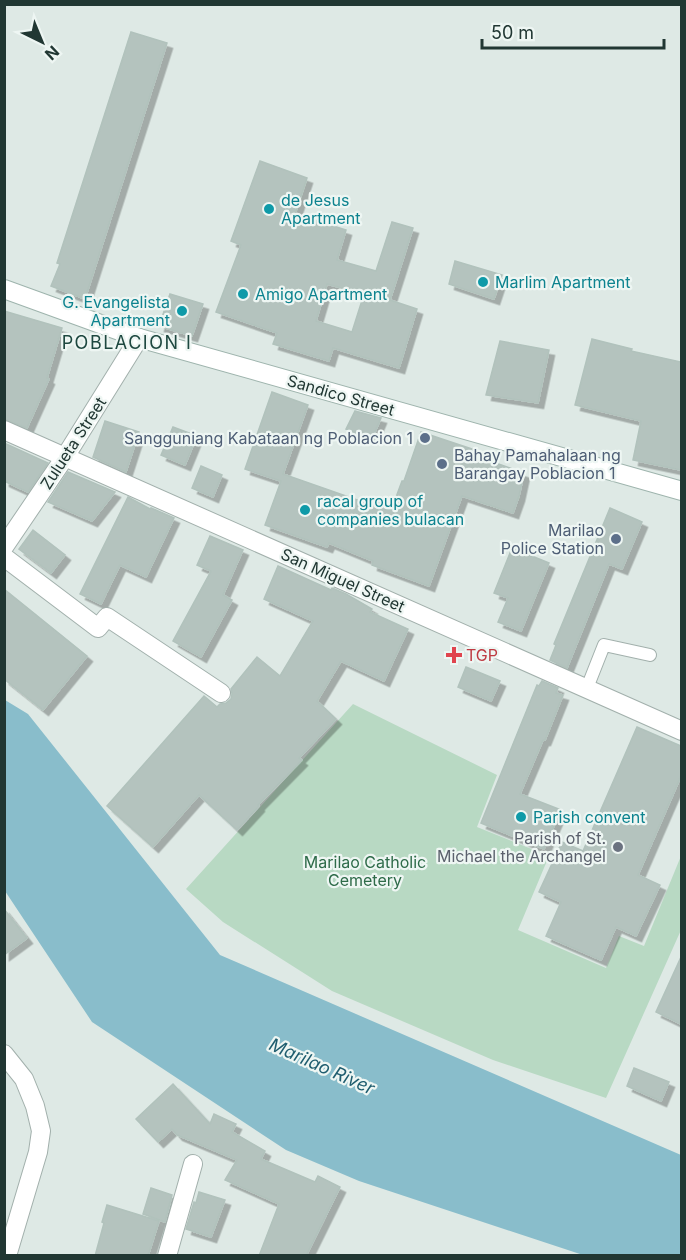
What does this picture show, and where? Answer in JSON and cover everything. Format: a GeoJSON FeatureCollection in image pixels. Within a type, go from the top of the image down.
{"type":"FeatureCollection","features":[{"type":"Feature","properties":{"kind":"street","name":"Sandico Street"},"geometry":{"type":"LineString","coordinates":[[4,289],[139,338],[681,491]]}},
{"type":"Feature","properties":{"kind":"street","name":"Zulueta Street"},"geometry":{"type":"LineString","coordinates":[[4,546],[65,457],[139,338]]}},
{"type":"Feature","properties":{"kind":"street","name":"San Miguel Street"},"geometry":{"type":"LineString","coordinates":[[4,430],[681,731]]}},
{"type":"Feature","properties":{"kind":"street"},"geometry":{"type":"LineString","coordinates":[[4,557],[98,628],[107,617],[221,693]]}},
{"type":"Feature","properties":{"kind":"street"},"geometry":{"type":"LineString","coordinates":[[4,1054],[24,1079],[35,1106],[41,1131],[38,1152],[7,1256]]}},
{"type":"Feature","properties":{"kind":"street"},"geometry":{"type":"LineString","coordinates":[[167,1256],[193,1164]]}},
{"type":"Feature","properties":{"kind":"lane"},"geometry":{"type":"LineString","coordinates":[[587,688],[604,645],[650,655]]}},
{"type":"Feature","properties":{"kind":"green space","name":"Marilao Catholic Cemetery"},"geometry":{"type":"Polygon","coordinates":[[[353,704],[497,775],[477,827],[549,856],[518,930],[606,968],[619,936],[644,946],[681,856],[681,930],[606,1098],[493,1060],[332,991],[223,922],[186,889],[353,704]]]}},
{"type":"Feature","properties":{"kind":"water","name":"Marilao River"},"geometry":{"type":"Polygon","coordinates":[[[5,700],[28,714],[220,955],[681,1155],[681,1255],[583,1255],[359,1181],[286,1150],[92,1022],[5,891],[5,700]]]}},
{"type":"Feature","properties":{"kind":"building"},"geometry":{"type":"Polygon","coordinates":[[[131,32],[167,43],[85,299],[51,286],[60,264],[57,263],[131,32]]]}},
{"type":"Feature","properties":{"kind":"building"},"geometry":{"type":"Polygon","coordinates":[[[260,161],[307,178],[295,214],[346,230],[337,260],[376,271],[392,222],[413,228],[390,300],[417,309],[399,368],[333,348],[329,361],[273,344],[277,333],[216,312],[241,245],[231,241],[260,161]],[[327,284],[316,321],[352,332],[364,294],[327,284]]]}},
{"type":"Feature","properties":{"kind":"building","name":"Marlim Apartment"},"geometry":{"type":"Polygon","coordinates":[[[455,261],[502,275],[494,299],[449,284],[455,261]]]}},
{"type":"Feature","properties":{"kind":"building","name":"G. Evangelista Apartment"},"geometry":{"type":"Polygon","coordinates":[[[170,294],[203,304],[192,336],[159,326],[170,294]]]}},
{"type":"Feature","properties":{"kind":"building"},"geometry":{"type":"Polygon","coordinates":[[[4,311],[62,328],[47,378],[49,379],[27,428],[4,419],[4,311]]]}},
{"type":"Feature","properties":{"kind":"building"},"geometry":{"type":"Polygon","coordinates":[[[592,339],[632,349],[631,351],[681,362],[681,470],[633,460],[641,421],[575,405],[592,339]]]}},
{"type":"Feature","properties":{"kind":"building"},"geometry":{"type":"Polygon","coordinates":[[[500,341],[549,350],[538,403],[486,395],[500,341]]]}},
{"type":"Feature","properties":{"kind":"building"},"geometry":{"type":"Polygon","coordinates":[[[272,392],[308,405],[283,474],[363,502],[365,497],[392,508],[421,432],[478,451],[476,456],[524,473],[513,513],[462,496],[429,586],[372,565],[373,561],[329,543],[327,547],[265,525],[281,481],[245,469],[272,392]]]}},
{"type":"Feature","properties":{"kind":"building"},"geometry":{"type":"Polygon","coordinates":[[[355,411],[381,418],[372,439],[346,429],[355,411]]]}},
{"type":"Feature","properties":{"kind":"building"},"geometry":{"type":"Polygon","coordinates":[[[105,421],[139,432],[126,472],[93,457],[105,421]]]}},
{"type":"Feature","properties":{"kind":"building"},"geometry":{"type":"Polygon","coordinates":[[[173,427],[197,436],[185,465],[161,455],[173,427]]]}},
{"type":"Feature","properties":{"kind":"building"},"geometry":{"type":"Polygon","coordinates":[[[4,443],[48,463],[28,492],[4,481],[4,443]]]}},
{"type":"Feature","properties":{"kind":"building"},"geometry":{"type":"Polygon","coordinates":[[[201,466],[222,475],[213,497],[192,488],[201,466]]]}},
{"type":"Feature","properties":{"kind":"building"},"geometry":{"type":"Polygon","coordinates":[[[68,472],[115,492],[92,521],[48,502],[68,472]]]}},
{"type":"Feature","properties":{"kind":"building"},"geometry":{"type":"Polygon","coordinates":[[[128,497],[174,518],[146,577],[120,565],[101,604],[80,594],[128,497]]]}},
{"type":"Feature","properties":{"kind":"building"},"geometry":{"type":"Polygon","coordinates":[[[610,508],[642,522],[622,569],[609,564],[567,668],[550,660],[556,645],[554,644],[610,508]]]}},
{"type":"Feature","properties":{"kind":"building"},"geometry":{"type":"Polygon","coordinates":[[[33,530],[65,555],[51,573],[19,549],[33,530]]]}},
{"type":"Feature","properties":{"kind":"building"},"geometry":{"type":"Polygon","coordinates":[[[210,536],[243,550],[223,595],[232,600],[201,657],[173,641],[211,571],[197,565],[210,536]]]}},
{"type":"Feature","properties":{"kind":"building"},"geometry":{"type":"Polygon","coordinates":[[[512,548],[549,563],[521,631],[498,622],[508,598],[494,593],[512,548]]]}},
{"type":"Feature","properties":{"kind":"building"},"geometry":{"type":"Polygon","coordinates":[[[278,566],[331,590],[332,588],[346,594],[372,609],[370,612],[408,629],[384,681],[341,661],[317,701],[336,719],[299,758],[302,760],[237,830],[199,795],[153,847],[107,806],[204,696],[217,707],[226,703],[231,699],[231,689],[257,657],[280,676],[313,621],[264,599],[278,566]]]}},
{"type":"Feature","properties":{"kind":"building"},"geometry":{"type":"Polygon","coordinates":[[[4,589],[87,656],[43,710],[4,679],[4,589]]]}},
{"type":"Feature","properties":{"kind":"building"},"geometry":{"type":"Polygon","coordinates":[[[466,667],[500,681],[491,701],[458,687],[466,667]]]}},
{"type":"Feature","properties":{"kind":"building"},"geometry":{"type":"Polygon","coordinates":[[[542,681],[558,688],[556,693],[563,695],[520,794],[561,810],[544,849],[481,823],[537,685],[539,686],[542,681]]]}},
{"type":"Feature","properties":{"kind":"building","name":"Parish of St. Michael the Archangel"},"geometry":{"type":"Polygon","coordinates":[[[637,727],[681,746],[681,776],[638,875],[660,885],[636,936],[616,927],[601,960],[546,936],[561,902],[539,892],[562,842],[583,851],[637,727]]]}},
{"type":"Feature","properties":{"kind":"building"},"geometry":{"type":"Polygon","coordinates":[[[4,909],[27,938],[4,955],[4,909]]]}},
{"type":"Feature","properties":{"kind":"building"},"geometry":{"type":"Polygon","coordinates":[[[681,957],[681,1024],[656,1012],[681,957]]]}},
{"type":"Feature","properties":{"kind":"building"},"geometry":{"type":"Polygon","coordinates":[[[634,1068],[669,1082],[661,1101],[627,1086],[634,1068]]]}},
{"type":"Feature","properties":{"kind":"building"},"geometry":{"type":"Polygon","coordinates":[[[173,1084],[210,1124],[214,1114],[236,1124],[232,1132],[265,1151],[261,1159],[315,1182],[318,1176],[340,1187],[306,1256],[259,1256],[279,1204],[225,1180],[237,1160],[177,1135],[172,1129],[158,1142],[136,1119],[173,1084]]]}},
{"type":"Feature","properties":{"kind":"building"},"geometry":{"type":"Polygon","coordinates":[[[151,1188],[172,1195],[165,1222],[143,1214],[151,1188]]]}},
{"type":"Feature","properties":{"kind":"building"},"geometry":{"type":"Polygon","coordinates":[[[199,1192],[225,1200],[211,1237],[186,1229],[199,1192]]]}},
{"type":"Feature","properties":{"kind":"building"},"geometry":{"type":"Polygon","coordinates":[[[107,1205],[159,1221],[148,1256],[95,1256],[107,1205]]]}},
{"type":"Feature","properties":{"kind":"place","name":"de Jesus Apartment"},"geometry":{"type":"Point","coordinates":[269,209]}},
{"type":"Feature","properties":{"kind":"place","name":"Marlim Apartment"},"geometry":{"type":"Point","coordinates":[483,282]}},
{"type":"Feature","properties":{"kind":"place","name":"Amigo Apartment"},"geometry":{"type":"Point","coordinates":[243,294]}},
{"type":"Feature","properties":{"kind":"place","name":"G. Evangelista Apartment"},"geometry":{"type":"Point","coordinates":[182,311]}},
{"type":"Feature","properties":{"kind":"place","name":"Sangguniang Kabataan ng Poblacion 1"},"geometry":{"type":"Point","coordinates":[425,438]}},
{"type":"Feature","properties":{"kind":"place","name":"Bahay Pamahalaan ng Barangay Poblacion 1"},"geometry":{"type":"Point","coordinates":[442,464]}},
{"type":"Feature","properties":{"kind":"place","name":"racal group of companies bulacan"},"geometry":{"type":"Point","coordinates":[305,510]}},
{"type":"Feature","properties":{"kind":"place","name":"Marilao Police Station"},"geometry":{"type":"Point","coordinates":[616,539]}},
{"type":"Feature","properties":{"kind":"place","name":"TGP"},"geometry":{"type":"Point","coordinates":[454,655]}},
{"type":"Feature","properties":{"kind":"place","name":"Parish convent"},"geometry":{"type":"Point","coordinates":[521,817]}},
{"type":"Feature","properties":{"kind":"place","name":"Parish of St. Michael the Archangel"},"geometry":{"type":"Point","coordinates":[618,847]}},
{"type":"Feature","properties":{"kind":"district","name":"POBLACION I"},"geometry":{"type":"Point","coordinates":[127,342]}}]}
